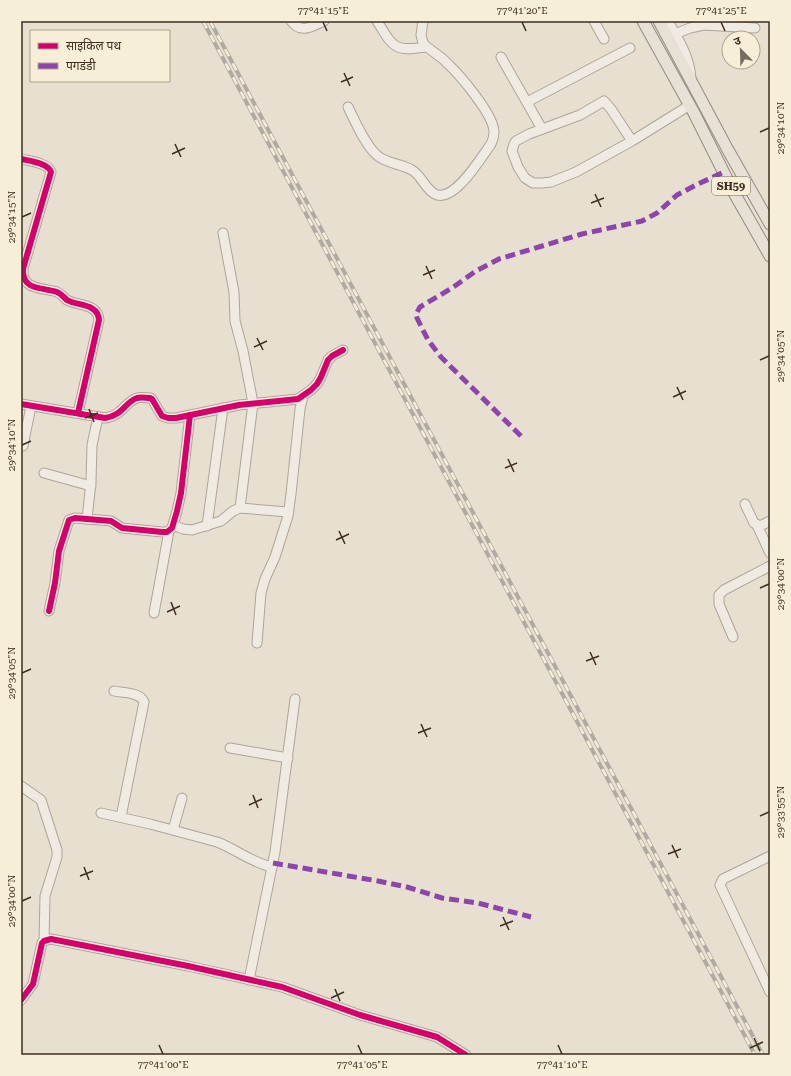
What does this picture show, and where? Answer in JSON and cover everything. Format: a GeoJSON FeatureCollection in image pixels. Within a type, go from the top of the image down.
{"type":"FeatureCollection","features":[{"type":"Feature","properties":{"kind":"main road","name":"SH59"},"geometry":{"type":"LineString","coordinates":[[643,21],[690,105],[733,191],[770,256]]}},
{"type":"Feature","properties":{"kind":"main road","name":"SH59"},"geometry":{"type":"LineString","coordinates":[[659,21],[770,224]]}},
{"type":"Feature","properties":{"kind":"street"},"geometry":{"type":"LineString","coordinates":[[291,21],[295,26],[301,29],[305,29],[324,21]]}},
{"type":"Feature","properties":{"kind":"street"},"geometry":{"type":"LineString","coordinates":[[377,21],[394,46],[408,50],[425,46]]}},
{"type":"Feature","properties":{"kind":"street"},"geometry":{"type":"LineString","coordinates":[[348,107],[368,144],[378,156],[414,171],[428,189],[437,195],[445,195],[451,192],[464,180],[494,138],[494,126],[467,85],[446,62],[425,46],[421,40],[423,21]]}},
{"type":"Feature","properties":{"kind":"street"},"geometry":{"type":"LineString","coordinates":[[594,21],[604,39]]}},
{"type":"Feature","properties":{"kind":"street"},"geometry":{"type":"LineString","coordinates":[[668,21],[689,61],[692,82]]}},
{"type":"Feature","properties":{"kind":"street"},"geometry":{"type":"LineString","coordinates":[[675,34],[698,26],[755,28]]}},
{"type":"Feature","properties":{"kind":"street"},"geometry":{"type":"LineString","coordinates":[[527,102],[630,48]]}},
{"type":"Feature","properties":{"kind":"street"},"geometry":{"type":"LineString","coordinates":[[501,57],[542,129]]}},
{"type":"Feature","properties":{"kind":"street"},"geometry":{"type":"LineString","coordinates":[[632,141],[605,101],[580,115],[542,129],[516,141],[512,148],[513,156],[523,175],[528,180],[537,184],[551,182],[576,172],[632,141],[690,105]]}},
{"type":"Feature","properties":{"kind":"street"},"geometry":{"type":"LineString","coordinates":[[21,159],[46,166],[51,172],[23,269],[25,282],[35,287],[58,292],[68,300],[93,309],[99,320],[78,413]]}},
{"type":"Feature","properties":{"kind":"street"},"geometry":{"type":"LineString","coordinates":[[223,233],[233,287],[235,321],[243,351],[253,403],[240,508]]}},
{"type":"Feature","properties":{"kind":"street"},"geometry":{"type":"LineString","coordinates":[[21,404],[105,418],[114,416],[134,400],[141,398],[152,399],[160,414],[164,417],[176,418],[253,403],[293,400],[303,396],[311,390],[321,377],[328,360],[343,350]]}},
{"type":"Feature","properties":{"kind":"street"},"geometry":{"type":"LineString","coordinates":[[257,644],[261,593],[282,537],[288,512],[303,396]]}},
{"type":"Feature","properties":{"kind":"street"},"geometry":{"type":"LineString","coordinates":[[23,446],[31,406]]}},
{"type":"Feature","properties":{"kind":"street"},"geometry":{"type":"LineString","coordinates":[[207,526],[223,408]]}},
{"type":"Feature","properties":{"kind":"street"},"geometry":{"type":"LineString","coordinates":[[154,613],[171,528],[181,493],[190,415]]}},
{"type":"Feature","properties":{"kind":"street"},"geometry":{"type":"LineString","coordinates":[[87,519],[91,486],[92,445],[98,417]]}},
{"type":"Feature","properties":{"kind":"street"},"geometry":{"type":"LineString","coordinates":[[44,474],[91,486]]}},
{"type":"Feature","properties":{"kind":"street"},"geometry":{"type":"LineString","coordinates":[[745,504],[750,518],[757,526],[770,553]]}},
{"type":"Feature","properties":{"kind":"street"},"geometry":{"type":"LineString","coordinates":[[49,611],[55,583],[59,551],[68,522],[72,519],[111,521],[118,526],[127,529],[162,532],[171,528],[192,530],[207,526],[221,521],[232,511],[240,508],[288,512]]}},
{"type":"Feature","properties":{"kind":"street"},"geometry":{"type":"LineString","coordinates":[[757,526],[763,525],[770,521]]}},
{"type":"Feature","properties":{"kind":"street"},"geometry":{"type":"LineString","coordinates":[[733,637],[719,604],[719,595],[724,590],[770,566]]}},
{"type":"Feature","properties":{"kind":"street"},"geometry":{"type":"LineString","coordinates":[[114,691],[140,696],[144,702],[121,817]]}},
{"type":"Feature","properties":{"kind":"street"},"geometry":{"type":"LineString","coordinates":[[249,980],[272,867],[295,698]]}},
{"type":"Feature","properties":{"kind":"street"},"geometry":{"type":"LineString","coordinates":[[230,748],[288,758]]}},
{"type":"Feature","properties":{"kind":"street"},"geometry":{"type":"LineString","coordinates":[[21,786],[41,800],[57,850],[57,857],[45,896],[44,941],[41,947],[33,984],[21,1000]]}},
{"type":"Feature","properties":{"kind":"street"},"geometry":{"type":"LineString","coordinates":[[173,830],[182,798]]}},
{"type":"Feature","properties":{"kind":"street"},"geometry":{"type":"LineString","coordinates":[[101,813],[173,830],[222,844],[258,864],[272,867]]}},
{"type":"Feature","properties":{"kind":"street"},"geometry":{"type":"LineString","coordinates":[[770,856],[723,879],[720,885],[770,992]]}},
{"type":"Feature","properties":{"kind":"street"},"geometry":{"type":"LineString","coordinates":[[44,941],[51,939],[188,966],[282,987],[360,1015],[437,1037],[466,1055]]}},
{"type":"Feature","properties":{"kind":"railway"},"geometry":{"type":"LineString","coordinates":[[203,21],[755,1055]]}},
{"type":"Feature","properties":{"kind":"railway"},"geometry":{"type":"LineString","coordinates":[[210,21],[763,1055]]}},
{"type":"Feature","properties":{"kind":"marked path"},"geometry":{"type":"LineString","coordinates":[[521,436],[441,357],[428,340],[417,318],[416,314],[420,307],[452,288],[476,271],[499,259],[582,234],[642,221],[657,213],[677,195],[724,172]]}},
{"type":"Feature","properties":{"kind":"marked path"},"geometry":{"type":"LineString","coordinates":[[273,863],[407,887],[442,898],[478,903],[531,917]]}},
{"type":"Feature","properties":{"kind":"cycle path"},"geometry":{"type":"LineString","coordinates":[[21,159],[43,164],[51,172],[23,269],[26,281],[29,285],[57,292],[71,302],[91,308],[98,315],[99,320],[78,413]]}},
{"type":"Feature","properties":{"kind":"cycle path"},"geometry":{"type":"LineString","coordinates":[[21,404],[105,418],[115,415],[137,398],[150,398],[162,416],[176,418],[239,405],[298,399],[317,384],[328,360],[343,350]]}},
{"type":"Feature","properties":{"kind":"cycle path"},"geometry":{"type":"LineString","coordinates":[[49,611],[55,583],[59,551],[69,520],[75,518],[111,521],[122,528],[162,532],[167,532],[172,528],[181,493],[190,415]]}},
{"type":"Feature","properties":{"kind":"cycle path"},"geometry":{"type":"LineString","coordinates":[[21,1000],[33,984],[42,943],[51,939],[188,966],[282,987],[360,1015],[437,1037],[466,1055]]}}]}
